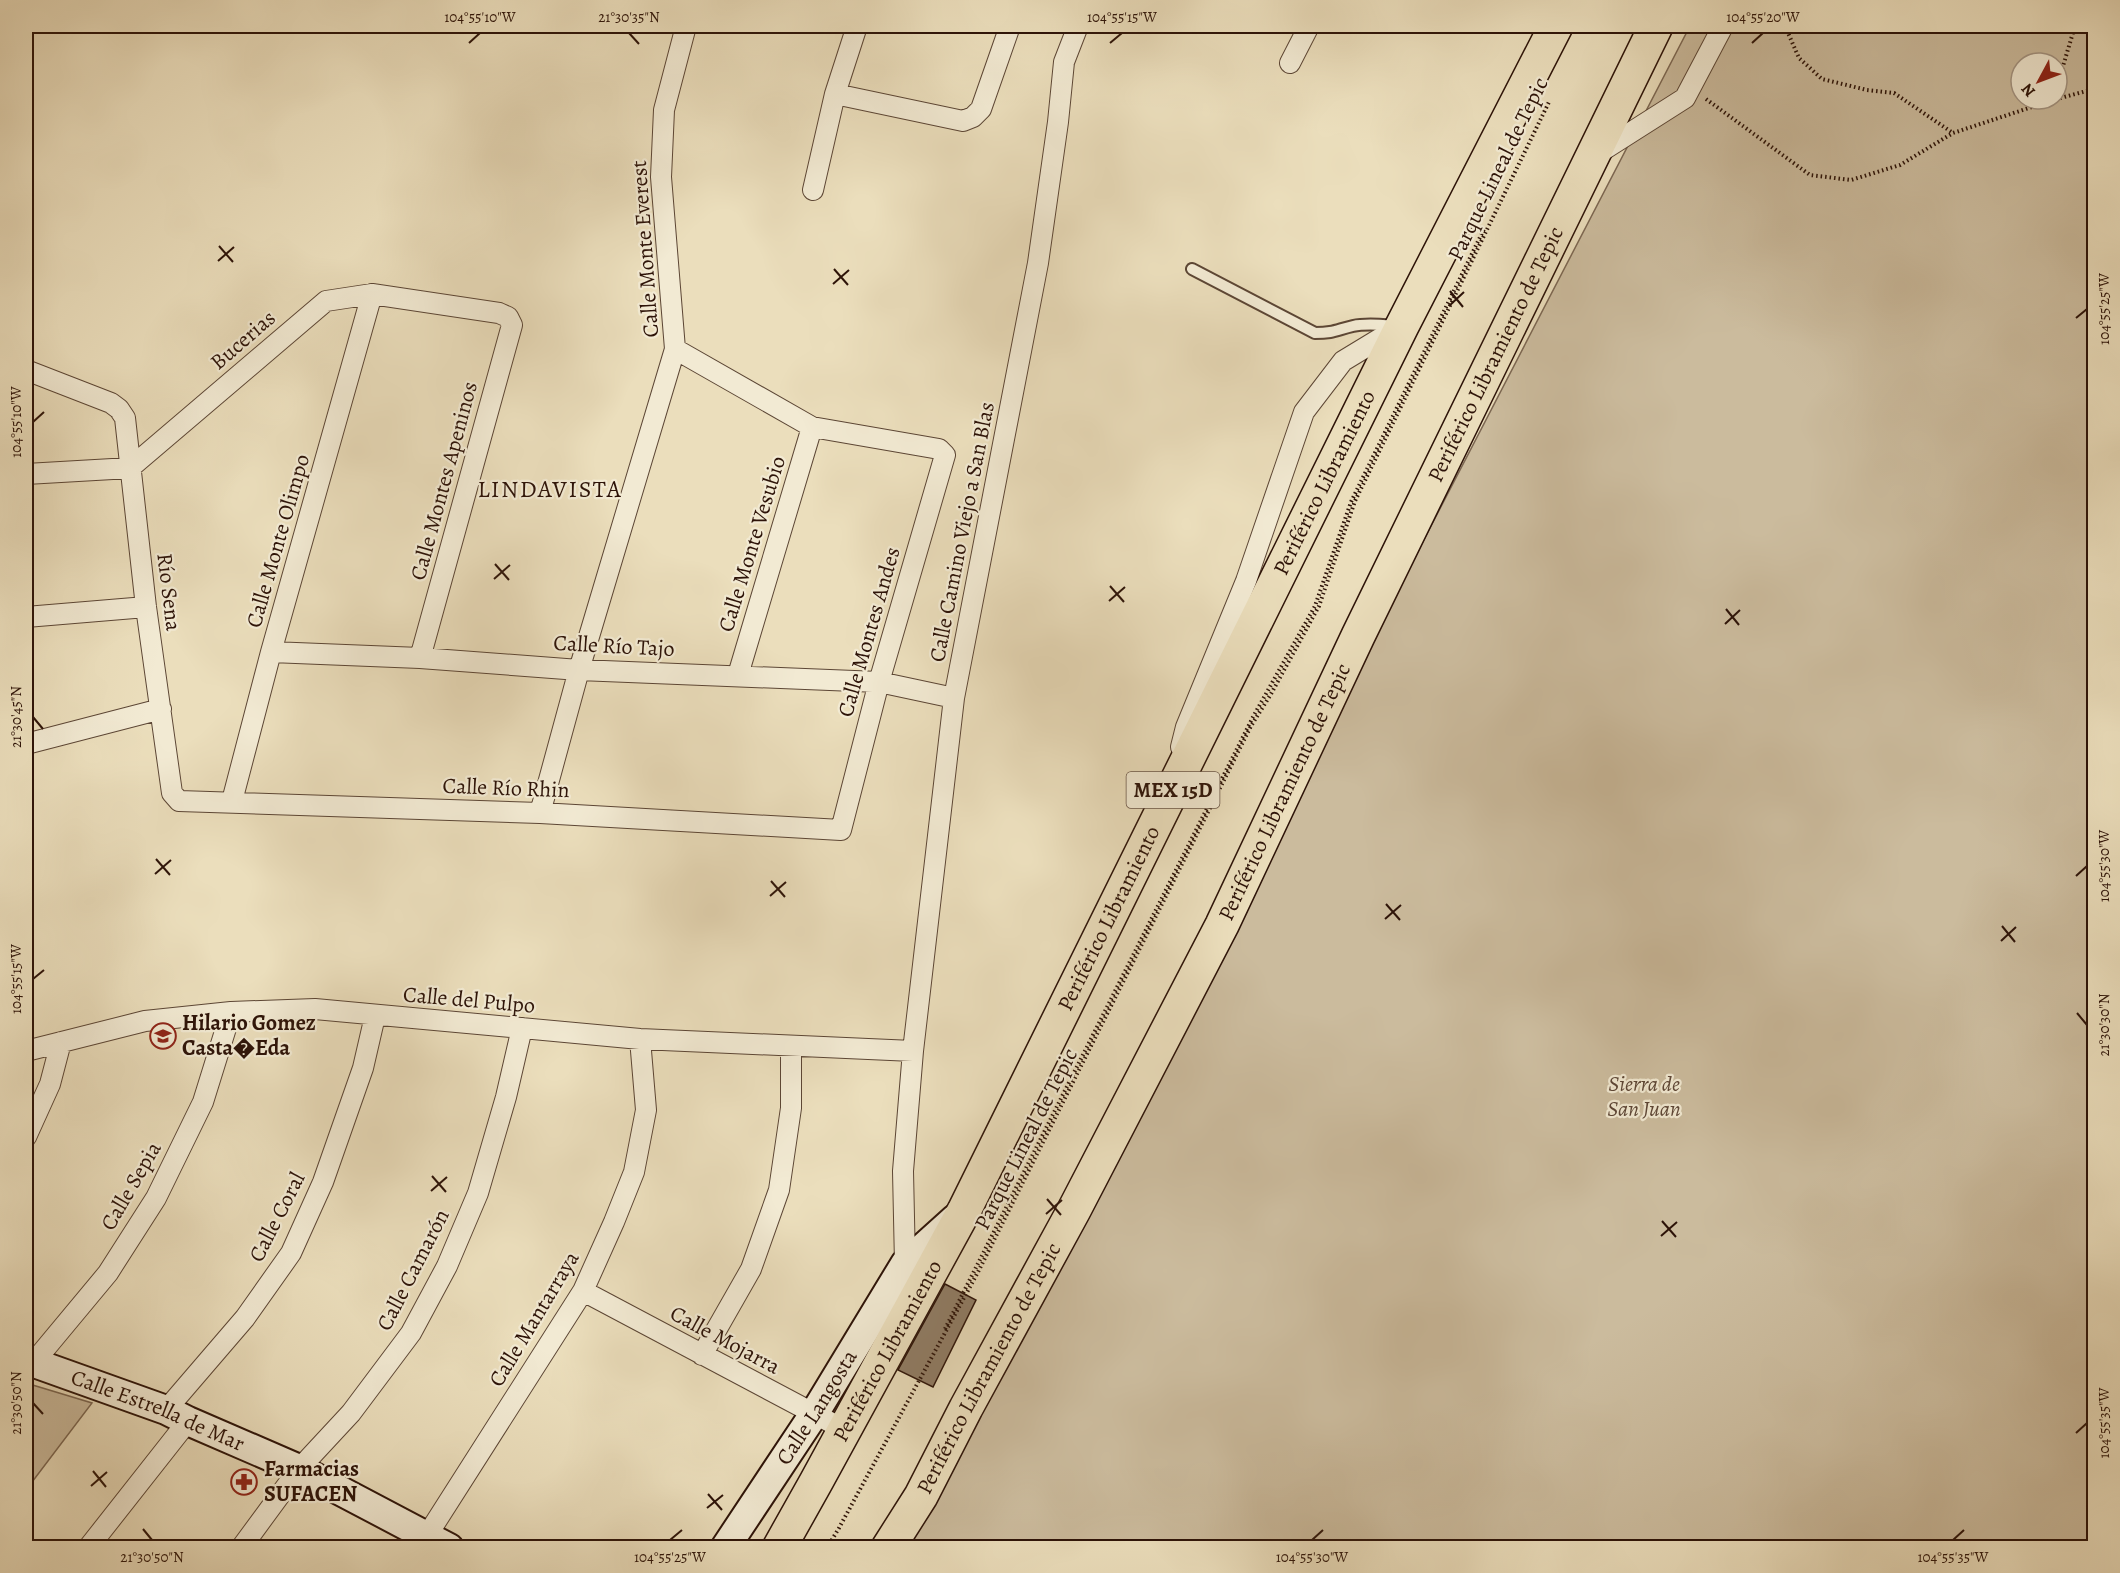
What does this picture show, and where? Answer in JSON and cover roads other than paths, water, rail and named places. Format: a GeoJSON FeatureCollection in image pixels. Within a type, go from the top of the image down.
{"type":"FeatureCollection","features":[{"type":"Feature","properties":{"kind":"highway","name":"Periférico Libramiento"},"geometry":{"type":"LineString","coordinates":[[779,1548],[964,1211],[1402,326],[1556,26]]}},
{"type":"Feature","properties":{"kind":"highway","name":"Periférico Libramiento de Tepic"},"geometry":{"type":"LineString","coordinates":[[888,1548],[921,1496],[966,1408],[1080,1199],[1222,925],[1363,626],[1656,26]]}},
{"type":"Feature","properties":{"kind":"street"},"geometry":{"type":"LineString","coordinates":[[813,190],[835,94],[857,26]]}},
{"type":"Feature","properties":{"kind":"street"},"geometry":{"type":"LineString","coordinates":[[835,94],[963,121],[973,117],[981,109],[1010,26]]}},
{"type":"Feature","properties":{"kind":"street","name":"Calle Camino Viejo a San Blas"},"geometry":{"type":"LineString","coordinates":[[913,1051],[954,698],[1038,263],[1064,62],[1078,26]]}},
{"type":"Feature","properties":{"kind":"street"},"geometry":{"type":"LineString","coordinates":[[1290,63],[1309,26]]}},
{"type":"Feature","properties":{"kind":"street"},"geometry":{"type":"LineString","coordinates":[[1590,159],[1684,98],[1723,26]]}},
{"type":"Feature","properties":{"kind":"street","name":"Calle Monte Everest"},"geometry":{"type":"LineString","coordinates":[[540,813],[579,670],[675,349],[661,177],[664,110],[681,27]]}},
{"type":"Feature","properties":{"kind":"street","name":"Bucerias"},"geometry":{"type":"LineString","coordinates":[[130,468],[326,301],[372,294],[499,313],[508,317]]}},
{"type":"Feature","properties":{"kind":"street","name":"Calle Monte Olimpo"},"geometry":{"type":"LineString","coordinates":[[232,801],[271,652],[372,294]]}},
{"type":"Feature","properties":{"kind":"street","name":"Calle Montes Apeninos"},"geometry":{"type":"LineString","coordinates":[[420,658],[512,325],[508,317]]}},
{"type":"Feature","properties":{"kind":"street"},"geometry":{"type":"LineString","coordinates":[[1170,796],[1186,727],[1246,581],[1304,412],[1343,361],[1402,326]]}},
{"type":"Feature","properties":{"kind":"street"},"geometry":{"type":"LineString","coordinates":[[675,349],[812,427]]}},
{"type":"Feature","properties":{"kind":"street","name":"Río Sena"},"geometry":{"type":"LineString","coordinates":[[26,370],[111,403],[125,418],[146,607],[172,793]]}},
{"type":"Feature","properties":{"kind":"street","name":"Calle Montes Andes"},"geometry":{"type":"LineString","coordinates":[[812,427],[939,449],[945,455],[879,682],[841,830]]}},
{"type":"Feature","properties":{"kind":"street","name":"Calle Monte Vesubio"},"geometry":{"type":"LineString","coordinates":[[738,675],[812,427]]}},
{"type":"Feature","properties":{"kind":"street"},"geometry":{"type":"LineString","coordinates":[[26,474],[130,468]]}},
{"type":"Feature","properties":{"kind":"street"},"geometry":{"type":"LineString","coordinates":[[26,617],[146,607]]}},
{"type":"Feature","properties":{"kind":"street","name":"Calle Río Tajo"},"geometry":{"type":"LineString","coordinates":[[271,652],[420,658],[579,670],[879,682],[954,698]]}},
{"type":"Feature","properties":{"kind":"street"},"geometry":{"type":"LineString","coordinates":[[26,744],[161,709]]}},
{"type":"Feature","properties":{"kind":"street","name":"Calle Río Rhin"},"geometry":{"type":"LineString","coordinates":[[172,793],[179,801],[540,813],[841,830]]}},
{"type":"Feature","properties":{"kind":"street","name":"Calle del Pulpo"},"geometry":{"type":"LineString","coordinates":[[26,1051],[145,1022],[231,1012],[315,1009],[640,1039],[913,1051]]}},
{"type":"Feature","properties":{"kind":"street","name":"Calle Sepia"},"geometry":{"type":"LineString","coordinates":[[30,1361],[108,1273],[156,1198],[203,1102],[231,1012]]}},
{"type":"Feature","properties":{"kind":"street","name":"Calle Coral"},"geometry":{"type":"LineString","coordinates":[[88,1548],[291,1253],[323,1182],[345,1120],[363,1068],[375,1016]]}},
{"type":"Feature","properties":{"kind":"street","name":"Calle Camarón"},"geometry":{"type":"LineString","coordinates":[[241,1548],[299,1469],[351,1413],[411,1333],[447,1266],[478,1193],[506,1097],[522,1028]]}},
{"type":"Feature","properties":{"kind":"street","name":"Calle Mantarraya"},"geometry":{"type":"LineString","coordinates":[[432,1543],[583,1291],[634,1172],[646,1110],[640,1039]]}},
{"type":"Feature","properties":{"kind":"street"},"geometry":{"type":"LineString","coordinates":[[26,1137],[50,1084],[61,1042]]}},
{"type":"Feature","properties":{"kind":"street"},"geometry":{"type":"LineString","coordinates":[[702,1356],[751,1269],[779,1190],[791,1108],[791,1047]]}},
{"type":"Feature","properties":{"kind":"street"},"geometry":{"type":"LineString","coordinates":[[905,1264],[903,1171],[913,1051]]}},
{"type":"Feature","properties":{"kind":"street","name":"Calle Langosta"},"geometry":{"type":"LineString","coordinates":[[725,1548],[814,1414],[905,1264],[964,1211]]}},
{"type":"Feature","properties":{"kind":"street","name":"Calle Mojarra"},"geometry":{"type":"LineString","coordinates":[[583,1291],[845,1430]]}},
{"type":"Feature","properties":{"kind":"street","name":"Calle Estrella de Mar"},"geometry":{"type":"LineString","coordinates":[[30,1361],[177,1416],[299,1469],[432,1543]]}},
{"type":"Feature","properties":{"kind":"lane"},"geometry":{"type":"LineString","coordinates":[[1192,269],[1315,333],[1332,333],[1365,324],[1402,326]]}},
{"type":"Feature","properties":{"kind":"place","name":"Hilario Gomez Casta�Eda"},"geometry":{"type":"Point","coordinates":[163,1036]}},
{"type":"Feature","properties":{"kind":"place","name":"Farmacias SUFACEN"},"geometry":{"type":"Point","coordinates":[244,1482]}},
{"type":"Feature","properties":{"kind":"district","name":"LINDAVISTA"},"geometry":{"type":"Point","coordinates":[550,489]}},
{"type":"Feature","properties":{"kind":"park label","name":"Sierra de San Juan"},"geometry":{"type":"Point","coordinates":[1644,1096]}}]}
